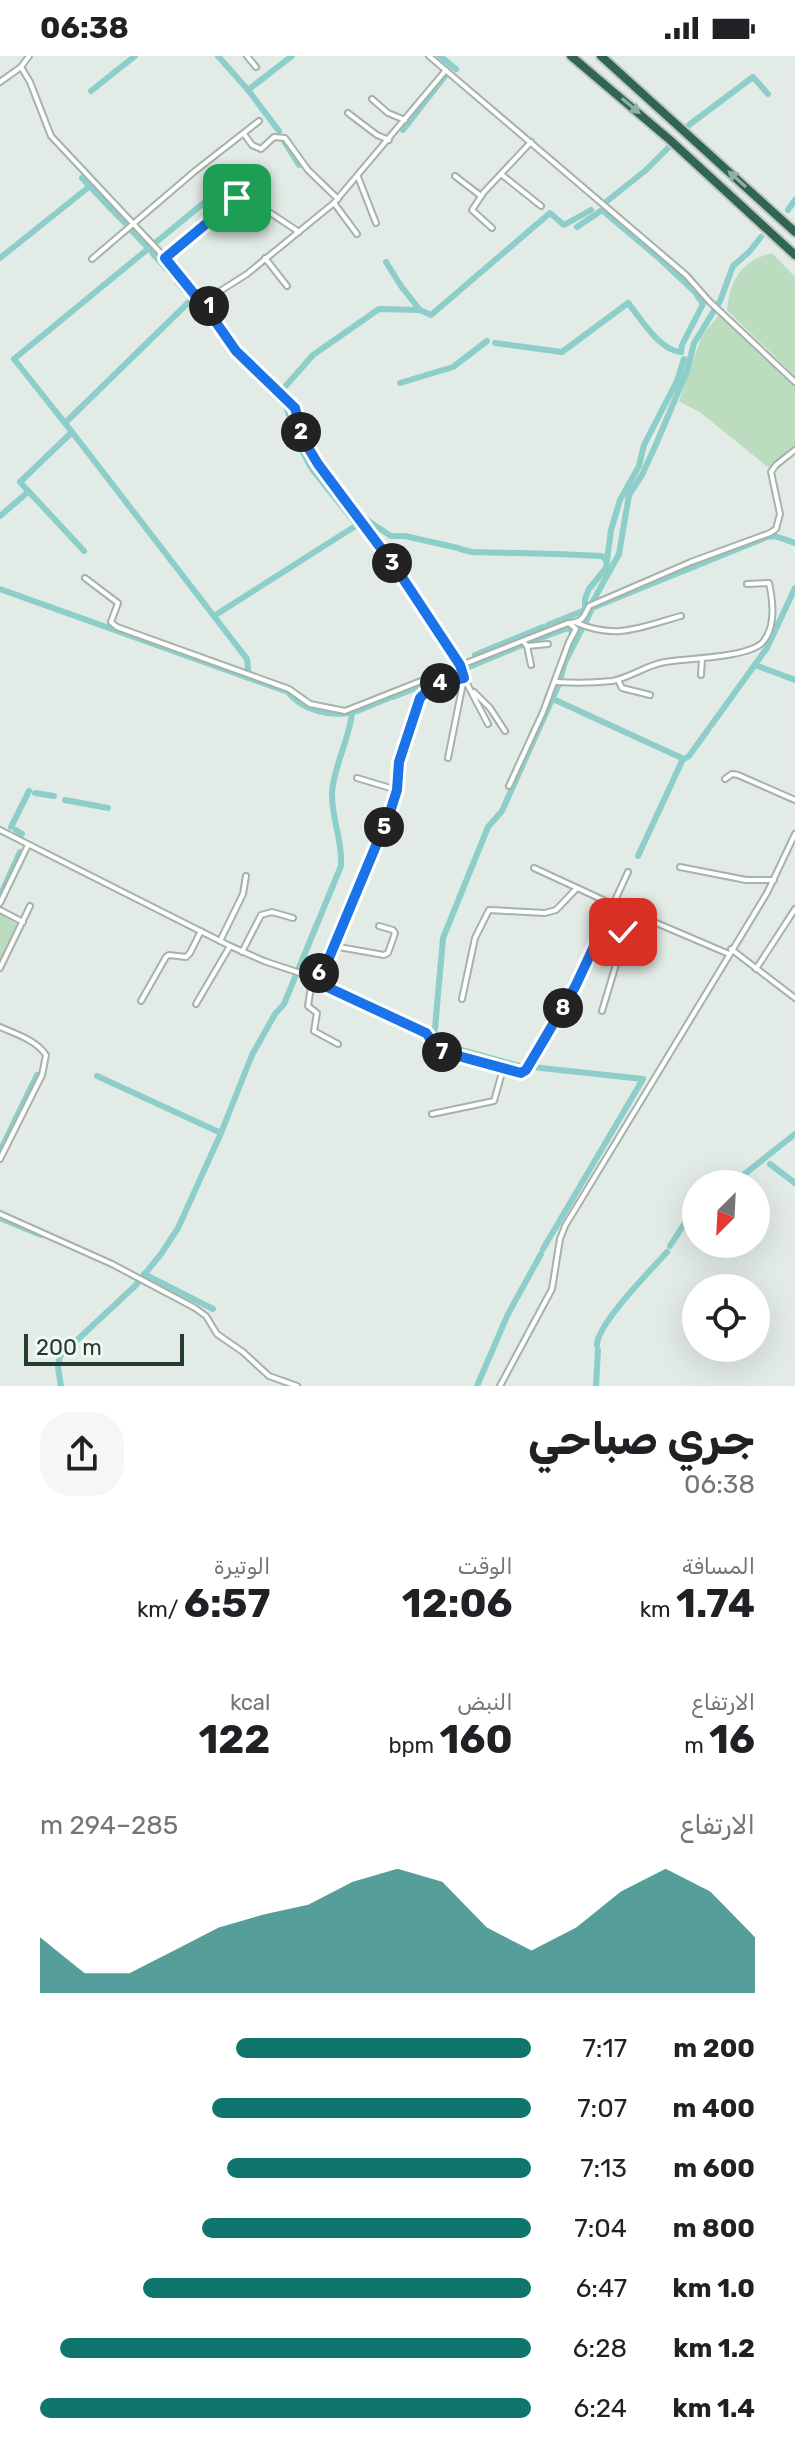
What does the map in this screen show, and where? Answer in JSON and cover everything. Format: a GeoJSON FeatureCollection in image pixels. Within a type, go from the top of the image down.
{"type":"FeatureCollection","features":[{"type":"Feature","properties":{"kind":"highway"},"geometry":{"type":"LineString","coordinates":[[571,56],[670,140],[795,255]]}},
{"type":"Feature","properties":{"kind":"highway"},"geometry":{"type":"LineString","coordinates":[[601,56],[795,232]]}},
{"type":"Feature","properties":{"kind":"street"},"geometry":{"type":"LineString","coordinates":[[0,82],[21,67],[29,56]]}},
{"type":"Feature","properties":{"kind":"street"},"geometry":{"type":"LineString","coordinates":[[247,56],[256,67]]}},
{"type":"Feature","properties":{"kind":"street"},"geometry":{"type":"LineString","coordinates":[[429,56],[686,275],[710,302],[795,382]]}},
{"type":"Feature","properties":{"kind":"street"},"geometry":{"type":"LineString","coordinates":[[21,67],[51,136],[165,258],[199,300],[209,305]]}},
{"type":"Feature","properties":{"kind":"street"},"geometry":{"type":"LineString","coordinates":[[446,70],[336,201],[247,274],[214,295],[209,305],[213,318],[236,351],[295,408],[303,439],[318,464],[398,571],[460,665],[488,724]]}},
{"type":"Feature","properties":{"kind":"street"},"geometry":{"type":"LineString","coordinates":[[372,99],[388,113],[405,120]]}},
{"type":"Feature","properties":{"kind":"street"},"geometry":{"type":"LineString","coordinates":[[348,113],[377,135],[389,140]]}},
{"type":"Feature","properties":{"kind":"street"},"geometry":{"type":"LineString","coordinates":[[92,259],[259,121]]}},
{"type":"Feature","properties":{"kind":"street"},"geometry":{"type":"LineString","coordinates":[[243,133],[252,145],[261,149],[274,137],[285,138],[336,201],[357,234]]}},
{"type":"Feature","properties":{"kind":"street"},"geometry":{"type":"LineString","coordinates":[[492,228],[472,210],[531,142]]}},
{"type":"Feature","properties":{"kind":"street"},"geometry":{"type":"LineString","coordinates":[[501,174],[541,206]]}},
{"type":"Feature","properties":{"kind":"street"},"geometry":{"type":"LineString","coordinates":[[455,176],[481,196]]}},
{"type":"Feature","properties":{"kind":"street"},"geometry":{"type":"LineString","coordinates":[[358,177],[376,223]]}},
{"type":"Feature","properties":{"kind":"street"},"geometry":{"type":"LineString","coordinates":[[165,258],[237,198]]}},
{"type":"Feature","properties":{"kind":"street"},"geometry":{"type":"LineString","coordinates":[[266,210],[299,232]]}},
{"type":"Feature","properties":{"kind":"street"},"geometry":{"type":"LineString","coordinates":[[265,258],[287,286]]}},
{"type":"Feature","properties":{"kind":"street"},"geometry":{"type":"LineString","coordinates":[[577,623],[583,619],[589,606],[776,529],[780,514],[771,472],[795,450]]}},
{"type":"Feature","properties":{"kind":"street"},"geometry":{"type":"LineString","coordinates":[[85,578],[116,600],[118,606],[111,622],[117,627],[289,689],[310,704],[338,711],[354,708],[568,623],[577,623],[600,632],[618,633],[681,616]]}},
{"type":"Feature","properties":{"kind":"street"},"geometry":{"type":"LineString","coordinates":[[556,682],[618,680],[662,662],[702,659],[754,649],[764,641],[772,617],[772,598],[769,583],[747,584]]}},
{"type":"Feature","properties":{"kind":"street"},"geometry":{"type":"LineString","coordinates":[[509,786],[575,632],[576,629],[568,623]]}},
{"type":"Feature","properties":{"kind":"street"},"geometry":{"type":"LineString","coordinates":[[523,641],[531,665]]}},
{"type":"Feature","properties":{"kind":"street"},"geometry":{"type":"LineString","coordinates":[[527,646],[548,644]]}},
{"type":"Feature","properties":{"kind":"street"},"geometry":{"type":"LineString","coordinates":[[701,675],[702,659]]}},
{"type":"Feature","properties":{"kind":"street"},"geometry":{"type":"LineString","coordinates":[[448,758],[464,678]]}},
{"type":"Feature","properties":{"kind":"street"},"geometry":{"type":"LineString","coordinates":[[338,1044],[314,1031],[317,1013],[308,1006],[312,980],[329,958],[390,812],[397,790],[399,762],[420,698],[432,686],[464,678]]}},
{"type":"Feature","properties":{"kind":"street"},"geometry":{"type":"LineString","coordinates":[[618,680],[622,688],[650,695]]}},
{"type":"Feature","properties":{"kind":"street"},"geometry":{"type":"LineString","coordinates":[[469,688],[490,708],[505,731]]}},
{"type":"Feature","properties":{"kind":"street"},"geometry":{"type":"LineString","coordinates":[[725,779],[732,774],[738,775],[795,800]]}},
{"type":"Feature","properties":{"kind":"street"},"geometry":{"type":"LineString","coordinates":[[357,778],[397,790]]}},
{"type":"Feature","properties":{"kind":"street"},"geometry":{"type":"LineString","coordinates":[[0,830],[242,952],[300,973],[426,1033],[440,1051],[516,1073],[526,1070],[575,987],[628,872]]}},
{"type":"Feature","properties":{"kind":"street"},"geometry":{"type":"LineString","coordinates":[[500,1386],[552,1289],[565,1226],[774,880],[795,834]]}},
{"type":"Feature","properties":{"kind":"street"},"geometry":{"type":"LineString","coordinates":[[0,903],[28,845]]}},
{"type":"Feature","properties":{"kind":"street"},"geometry":{"type":"LineString","coordinates":[[680,867],[746,880],[774,880]]}},
{"type":"Feature","properties":{"kind":"street"},"geometry":{"type":"LineString","coordinates":[[534,868],[730,952],[795,998]]}},
{"type":"Feature","properties":{"kind":"street"},"geometry":{"type":"LineString","coordinates":[[220,941],[243,894],[246,876]]}},
{"type":"Feature","properties":{"kind":"street"},"geometry":{"type":"LineString","coordinates":[[462,999],[475,938],[489,910],[545,913],[556,910],[577,888]]}},
{"type":"Feature","properties":{"kind":"street"},"geometry":{"type":"LineString","coordinates":[[0,968],[30,906]]}},
{"type":"Feature","properties":{"kind":"street"},"geometry":{"type":"LineString","coordinates":[[756,969],[795,909]]}},
{"type":"Feature","properties":{"kind":"street"},"geometry":{"type":"LineString","coordinates":[[0,910],[23,922]]}},
{"type":"Feature","properties":{"kind":"street"},"geometry":{"type":"LineString","coordinates":[[242,952],[261,915],[272,912],[293,918]]}},
{"type":"Feature","properties":{"kind":"street"},"geometry":{"type":"LineString","coordinates":[[602,1011],[624,938],[623,932],[604,925]]}},
{"type":"Feature","properties":{"kind":"street"},"geometry":{"type":"LineString","coordinates":[[333,946],[384,955],[388,953],[395,933],[379,926]]}},
{"type":"Feature","properties":{"kind":"street"},"geometry":{"type":"LineString","coordinates":[[141,1001],[166,957],[186,957],[201,931]]}},
{"type":"Feature","properties":{"kind":"street"},"geometry":{"type":"LineString","coordinates":[[196,1004],[230,946]]}},
{"type":"Feature","properties":{"kind":"street"},"geometry":{"type":"LineString","coordinates":[[0,1027],[31,1041],[46,1055],[42,1075],[0,1159]]}},
{"type":"Feature","properties":{"kind":"street"},"geometry":{"type":"LineString","coordinates":[[432,1114],[494,1101],[503,1069]]}},
{"type":"Feature","properties":{"kind":"street"},"geometry":{"type":"LineString","coordinates":[[0,1214],[112,1264],[195,1308],[206,1316],[217,1334],[269,1376],[297,1386]]}},
{"type":"Feature","properties":{"kind":"green space"},"geometry":{"type":"Polygon","coordinates":[[[772,253],[795,277],[795,376],[727,310],[739,273],[752,261],[772,253]]]}},
{"type":"Feature","properties":{"kind":"green space"},"geometry":{"type":"Polygon","coordinates":[[[719,315],[795,386],[795,447],[769,468],[701,413],[679,401],[702,335],[719,315]]]}},
{"type":"Feature","properties":{"kind":"green space"},"geometry":{"type":"Polygon","coordinates":[[[0,914],[18,925],[0,960],[0,914]]]}},
{"type":"Feature","properties":{"kind":"waterway"},"geometry":{"type":"LineString","coordinates":[[91,91],[135,56]]}},
{"type":"Feature","properties":{"kind":"waterway"},"geometry":{"type":"LineString","coordinates":[[218,56],[279,131]]}},
{"type":"Feature","properties":{"kind":"waterway"},"geometry":{"type":"LineString","coordinates":[[248,90],[292,56]]}},
{"type":"Feature","properties":{"kind":"waterway"},"geometry":{"type":"LineString","coordinates":[[440,56],[456,69]]}},
{"type":"Feature","properties":{"kind":"waterway"},"geometry":{"type":"LineString","coordinates":[[403,130],[445,76]]}},
{"type":"Feature","properties":{"kind":"waterway"},"geometry":{"type":"LineString","coordinates":[[689,125],[753,77],[768,94]]}},
{"type":"Feature","properties":{"kind":"waterway"},"geometry":{"type":"LineString","coordinates":[[284,141],[299,165]]}},
{"type":"Feature","properties":{"kind":"waterway"},"geometry":{"type":"LineString","coordinates":[[606,202],[668,148]]}},
{"type":"Feature","properties":{"kind":"waterway"},"geometry":{"type":"LineString","coordinates":[[82,178],[112,210]]}},
{"type":"Feature","properties":{"kind":"waterway"},"geometry":{"type":"LineString","coordinates":[[0,258],[90,186]]}},
{"type":"Feature","properties":{"kind":"waterway"},"geometry":{"type":"LineString","coordinates":[[72,432],[14,359],[222,188]]}},
{"type":"Feature","properties":{"kind":"waterway"},"geometry":{"type":"LineString","coordinates":[[788,210],[795,200]]}},
{"type":"Feature","properties":{"kind":"waterway"},"geometry":{"type":"LineString","coordinates":[[276,397],[313,355],[379,309],[420,310],[431,315],[550,213],[564,225],[591,210]]}},
{"type":"Feature","properties":{"kind":"waterway"},"geometry":{"type":"LineString","coordinates":[[577,227],[602,210],[695,292]]}},
{"type":"Feature","properties":{"kind":"waterway"},"geometry":{"type":"LineString","coordinates":[[115,213],[129,227]]}},
{"type":"Feature","properties":{"kind":"waterway"},"geometry":{"type":"LineString","coordinates":[[131,230],[150,250]]}},
{"type":"Feature","properties":{"kind":"waterway"},"geometry":{"type":"LineString","coordinates":[[592,603],[619,554],[629,495],[657,442],[687,371],[694,343],[720,301],[733,266],[761,237]]}},
{"type":"Feature","properties":{"kind":"waterway"},"geometry":{"type":"LineString","coordinates":[[153,254],[174,277]]}},
{"type":"Feature","properties":{"kind":"waterway"},"geometry":{"type":"LineString","coordinates":[[386,262],[420,310]]}},
{"type":"Feature","properties":{"kind":"waterway"},"geometry":{"type":"LineString","coordinates":[[177,282],[185,291]]}},
{"type":"Feature","properties":{"kind":"waterway"},"geometry":{"type":"LineString","coordinates":[[681,352],[703,304],[697,295]]}},
{"type":"Feature","properties":{"kind":"waterway"},"geometry":{"type":"LineString","coordinates":[[65,423],[192,299],[245,366]]}},
{"type":"Feature","properties":{"kind":"waterway"},"geometry":{"type":"LineString","coordinates":[[495,343],[562,352],[628,303],[658,340],[681,352]]}},
{"type":"Feature","properties":{"kind":"waterway"},"geometry":{"type":"LineString","coordinates":[[400,383],[453,367],[487,341]]}},
{"type":"Feature","properties":{"kind":"waterway"},"geometry":{"type":"LineString","coordinates":[[548,625],[585,610],[589,589],[606,568],[611,530],[620,500],[639,466],[644,445],[677,381],[684,359]]}},
{"type":"Feature","properties":{"kind":"waterway"},"geometry":{"type":"LineString","coordinates":[[255,376],[284,404]]}},
{"type":"Feature","properties":{"kind":"waterway"},"geometry":{"type":"LineString","coordinates":[[286,406],[297,440]]}},
{"type":"Feature","properties":{"kind":"waterway"},"geometry":{"type":"LineString","coordinates":[[84,551],[20,482],[72,432],[247,659],[249,678]]}},
{"type":"Feature","properties":{"kind":"waterway"},"geometry":{"type":"LineString","coordinates":[[298,442],[310,466]]}},
{"type":"Feature","properties":{"kind":"waterway"},"geometry":{"type":"LineString","coordinates":[[214,616],[357,525],[312,469]]}},
{"type":"Feature","properties":{"kind":"waterway"},"geometry":{"type":"LineString","coordinates":[[0,516],[28,492]]}},
{"type":"Feature","properties":{"kind":"waterway"},"geometry":{"type":"LineString","coordinates":[[362,517],[391,536],[405,536],[458,548]]}},
{"type":"Feature","properties":{"kind":"waterway"},"geometry":{"type":"LineString","coordinates":[[585,624],[592,608],[767,537],[775,536],[795,543]]}},
{"type":"Feature","properties":{"kind":"waterway"},"geometry":{"type":"LineString","coordinates":[[460,549],[555,554]]}},
{"type":"Feature","properties":{"kind":"waterway"},"geometry":{"type":"LineString","coordinates":[[558,554],[602,556],[606,560]]}},
{"type":"Feature","properties":{"kind":"waterway"},"geometry":{"type":"LineString","coordinates":[[553,699],[684,759],[767,648],[795,588]]}},
{"type":"Feature","properties":{"kind":"waterway"},"geometry":{"type":"LineString","coordinates":[[0,589],[288,692],[309,708],[336,714],[354,712]]}},
{"type":"Feature","properties":{"kind":"waterway"},"geometry":{"type":"LineString","coordinates":[[475,655],[543,627]]}},
{"type":"Feature","properties":{"kind":"waterway"},"geometry":{"type":"LineString","coordinates":[[560,680],[565,662],[583,627]]}},
{"type":"Feature","properties":{"kind":"waterway"},"geometry":{"type":"LineString","coordinates":[[527,643],[568,628],[572,632]]}},
{"type":"Feature","properties":{"kind":"waterway"},"geometry":{"type":"LineString","coordinates":[[464,669],[522,645]]}},
{"type":"Feature","properties":{"kind":"waterway"},"geometry":{"type":"LineString","coordinates":[[755,665],[795,680]]}},
{"type":"Feature","properties":{"kind":"waterway"},"geometry":{"type":"LineString","coordinates":[[393,697],[459,671]]}},
{"type":"Feature","properties":{"kind":"waterway"},"geometry":{"type":"LineString","coordinates":[[435,1029],[443,938],[488,827],[502,811],[559,684]]}},
{"type":"Feature","properties":{"kind":"waterway"},"geometry":{"type":"LineString","coordinates":[[357,711],[389,698]]}},
{"type":"Feature","properties":{"kind":"waterway"},"geometry":{"type":"LineString","coordinates":[[298,970],[341,866],[332,792],[352,713]]}},
{"type":"Feature","properties":{"kind":"waterway"},"geometry":{"type":"LineString","coordinates":[[638,856],[683,759]]}},
{"type":"Feature","properties":{"kind":"waterway"},"geometry":{"type":"LineString","coordinates":[[11,827],[29,791]]}},
{"type":"Feature","properties":{"kind":"waterway"},"geometry":{"type":"LineString","coordinates":[[35,793],[54,796]]}},
{"type":"Feature","properties":{"kind":"waterway"},"geometry":{"type":"LineString","coordinates":[[65,800],[108,808]]}},
{"type":"Feature","properties":{"kind":"waterway"},"geometry":{"type":"LineString","coordinates":[[16,830],[22,834]]}},
{"type":"Feature","properties":{"kind":"waterway"},"geometry":{"type":"LineString","coordinates":[[0,896],[20,852]]}},
{"type":"Feature","properties":{"kind":"waterway"},"geometry":{"type":"LineString","coordinates":[[61,1386],[60,1356],[135,1286],[178,1228],[252,1055],[284,1004],[296,975]]}},
{"type":"Feature","properties":{"kind":"waterway"},"geometry":{"type":"LineString","coordinates":[[435,1033],[439,1041],[447,1046],[523,1067]]}},
{"type":"Feature","properties":{"kind":"waterway"},"geometry":{"type":"LineString","coordinates":[[532,1067],[643,1079],[543,1249]]}},
{"type":"Feature","properties":{"kind":"waterway"},"geometry":{"type":"LineString","coordinates":[[0,1151],[37,1075]]}},
{"type":"Feature","properties":{"kind":"waterway"},"geometry":{"type":"LineString","coordinates":[[97,1076],[221,1133]]}},
{"type":"Feature","properties":{"kind":"waterway"},"geometry":{"type":"LineString","coordinates":[[750,1170],[795,1134]]}},
{"type":"Feature","properties":{"kind":"waterway"},"geometry":{"type":"LineString","coordinates":[[770,1164],[795,1183]]}},
{"type":"Feature","properties":{"kind":"waterway"},"geometry":{"type":"LineString","coordinates":[[0,1218],[41,1235]]}},
{"type":"Feature","properties":{"kind":"waterway"},"geometry":{"type":"LineString","coordinates":[[670,1246],[682,1227]]}},
{"type":"Feature","properties":{"kind":"waterway"},"geometry":{"type":"LineString","coordinates":[[597,1345],[599,1336],[615,1311],[667,1252]]}},
{"type":"Feature","properties":{"kind":"waterway"},"geometry":{"type":"LineString","coordinates":[[477,1386],[508,1314],[541,1254]]}},
{"type":"Feature","properties":{"kind":"waterway"},"geometry":{"type":"LineString","coordinates":[[144,1274],[213,1309]]}},
{"type":"Feature","properties":{"kind":"waterway"},"geometry":{"type":"LineString","coordinates":[[596,1386],[598,1350]]}},
{"type":"Feature","properties":{"kind":"route"},"geometry":{"type":"LineString","coordinates":[[237,198],[165,258],[199,300],[209,305],[213,318],[236,351],[295,408],[303,439],[318,464],[398,571],[460,665],[464,678],[432,686],[420,698],[403,745],[395,799],[329,958],[312,980],[426,1033],[440,1051],[521,1073],[526,1070],[575,987],[604,925],[623,932]]}}]}
